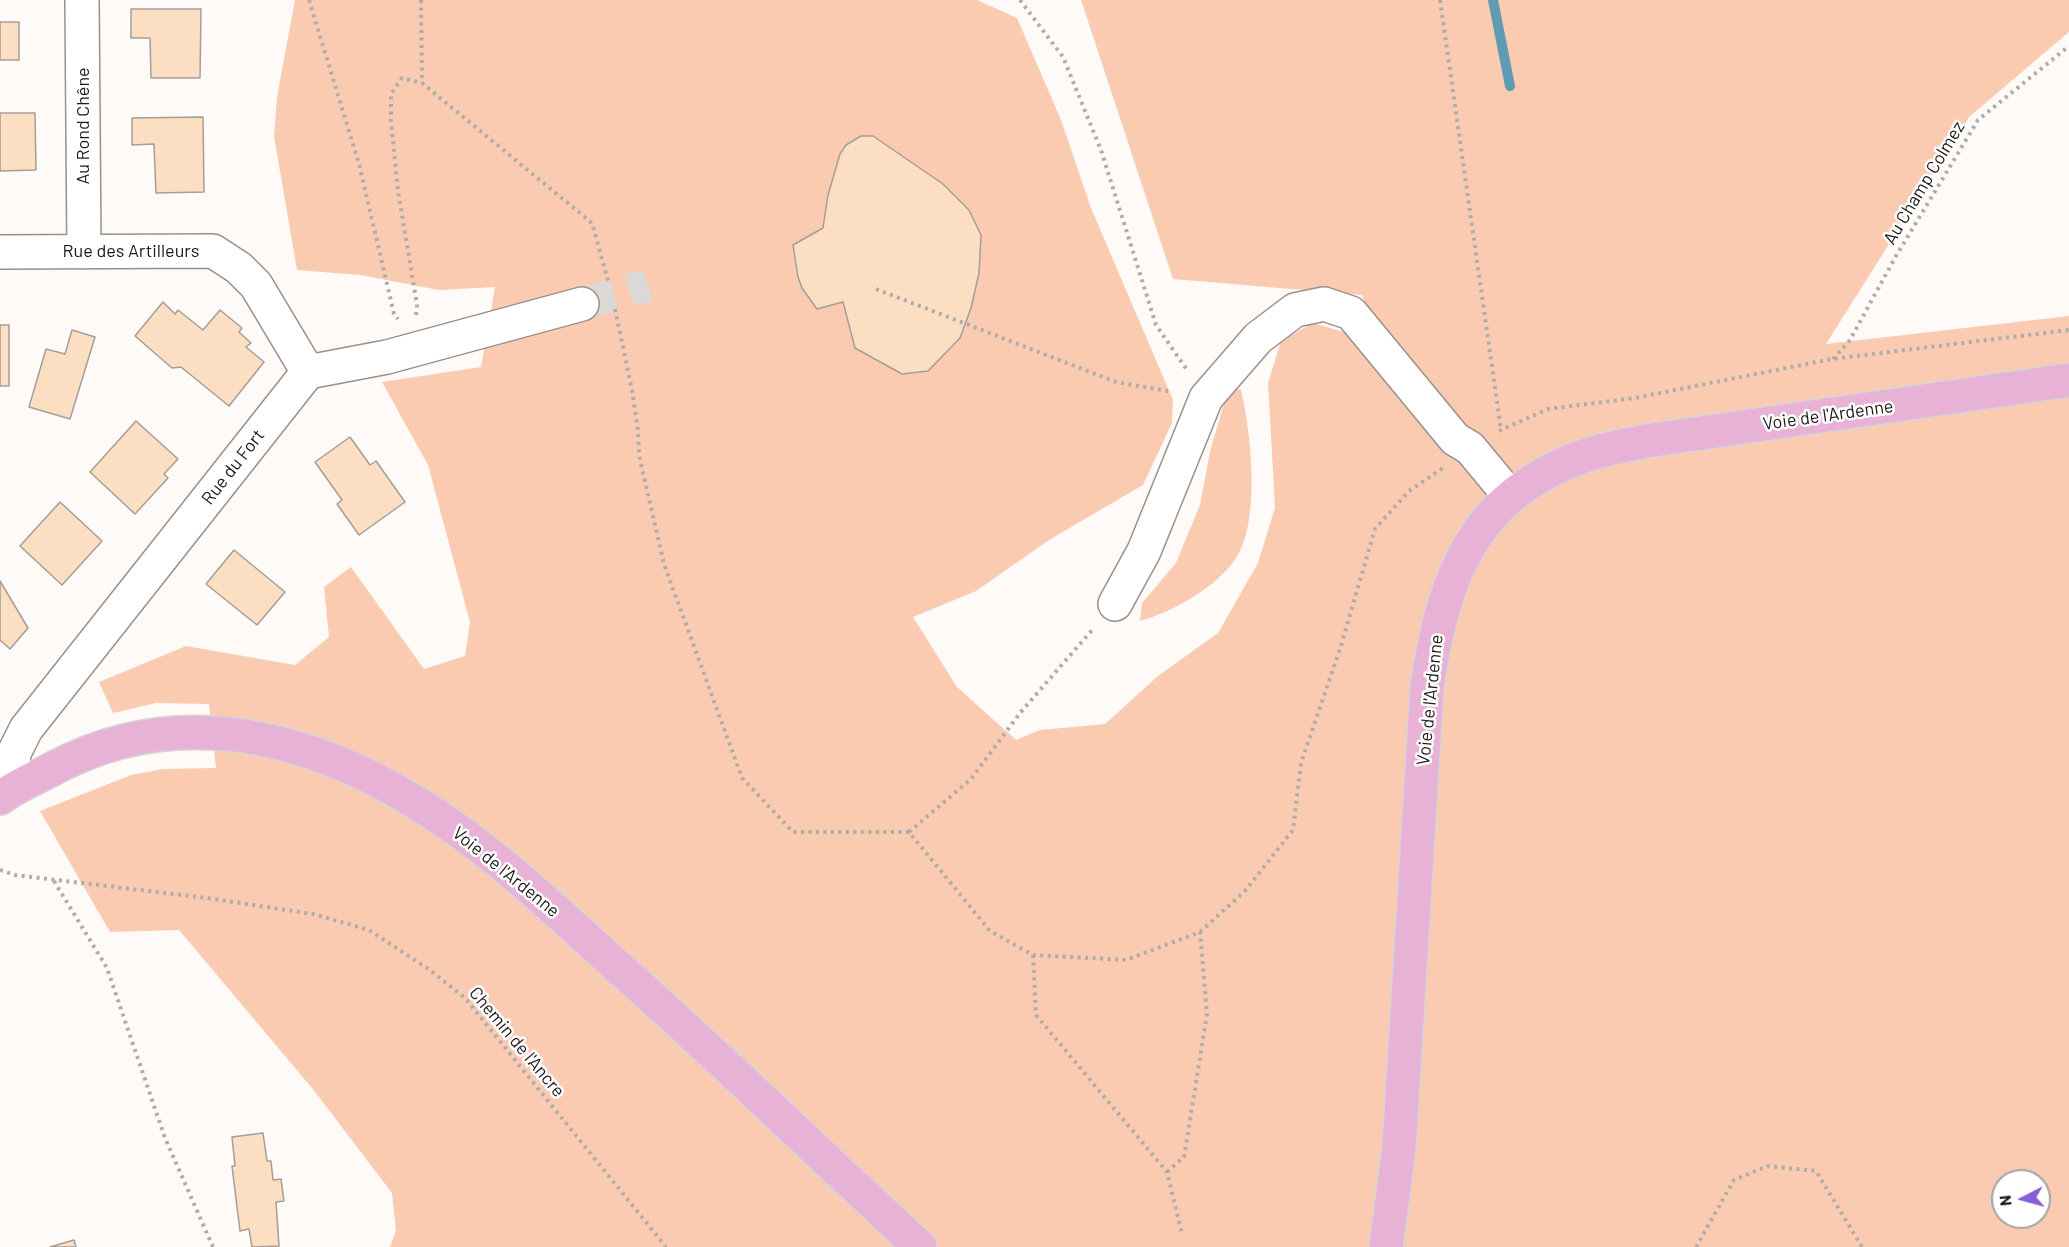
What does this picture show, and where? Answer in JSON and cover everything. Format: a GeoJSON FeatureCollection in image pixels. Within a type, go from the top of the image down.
{"type":"FeatureCollection","features":[{"type":"Feature","properties":{"kind":"main road","name":"Voie de l'Ardenne"},"geometry":{"type":"LineString","coordinates":[[1386,1247],[1399,1148],[1427,687],[1436,630],[1457,566],[1490,517],[1509,495],[1531,481],[1584,456],[1646,441],[2069,380]]}},
{"type":"Feature","properties":{"kind":"main road","name":"Voie de l'Ardenne"},"geometry":{"type":"LineString","coordinates":[[2,796],[70,760],[118,741],[163,732],[211,731],[269,740],[355,770],[421,805],[530,888],[709,1048],[802,1139],[920,1247]]}},
{"type":"Feature","properties":{"kind":"street","name":"Au Rond Chêne"},"geometry":{"type":"LineString","coordinates":[[82,0],[84,252]]}},
{"type":"Feature","properties":{"kind":"street","name":"Rue des Artilleurs"},"geometry":{"type":"LineString","coordinates":[[0,252],[213,250],[239,268],[256,285],[308,372]]}},
{"type":"Feature","properties":{"kind":"street"},"geometry":{"type":"LineString","coordinates":[[308,372],[417,349],[582,304]]}},
{"type":"Feature","properties":{"kind":"street"},"geometry":{"type":"LineString","coordinates":[[1115,604],[1144,552],[1206,398],[1258,338],[1295,310],[1324,304],[1351,313],[1466,452],[1509,495]]}},
{"type":"Feature","properties":{"kind":"street","name":"Rue du Fort"},"geometry":{"type":"LineString","coordinates":[[2,796],[15,751],[26,729],[308,372]]}},
{"type":"Feature","properties":{"kind":"path"},"geometry":{"type":"LineString","coordinates":[[309,0],[359,164],[394,314],[401,322]]}},
{"type":"Feature","properties":{"kind":"path"},"geometry":{"type":"LineString","coordinates":[[421,0],[422,83]]}},
{"type":"Feature","properties":{"kind":"path"},"geometry":{"type":"LineString","coordinates":[[1020,0],[1064,57],[1101,150],[1156,325],[1206,398]]}},
{"type":"Feature","properties":{"kind":"path"},"geometry":{"type":"LineString","coordinates":[[1440,0],[1501,430]]}},
{"type":"Feature","properties":{"kind":"path","name":"Au Champ Colmez"},"geometry":{"type":"LineString","coordinates":[[1833,359],[1850,340],[1896,256],[1978,120],[2069,46]]}},
{"type":"Feature","properties":{"kind":"path"},"geometry":{"type":"LineString","coordinates":[[417,304],[398,191],[391,112],[391,94],[402,78],[422,83],[592,223],[610,286]]}},
{"type":"Feature","properties":{"kind":"path"},"geometry":{"type":"LineString","coordinates":[[876,289],[1116,382],[1206,398]]}},
{"type":"Feature","properties":{"kind":"path"},"geometry":{"type":"LineString","coordinates":[[614,307],[635,410],[639,455],[664,564],[742,778],[793,832],[909,832],[970,779],[1020,713],[1115,604]]}},
{"type":"Feature","properties":{"kind":"path"},"geometry":{"type":"LineString","coordinates":[[909,832],[990,931],[1033,955],[1126,960],[1200,932],[1245,891],[1293,830],[1301,763],[1340,649],[1375,529],[1409,491],[1501,430],[1548,409],[1635,398],[1833,359],[2069,330]]}},
{"type":"Feature","properties":{"kind":"path","name":"Chemin de l'Ancre"},"geometry":{"type":"LineString","coordinates":[[0,870],[53,880],[265,905],[313,914],[369,930],[430,970],[465,998],[666,1247]]}},
{"type":"Feature","properties":{"kind":"path"},"geometry":{"type":"LineString","coordinates":[[53,880],[106,968],[165,1138],[213,1247]]}},
{"type":"Feature","properties":{"kind":"path"},"geometry":{"type":"LineString","coordinates":[[1167,1172],[1184,1157],[1207,1014],[1200,932]]}},
{"type":"Feature","properties":{"kind":"path"},"geometry":{"type":"LineString","coordinates":[[1033,955],[1036,1015],[1167,1172],[1182,1234]]}},
{"type":"Feature","properties":{"kind":"path"},"geometry":{"type":"LineString","coordinates":[[1696,1247],[1734,1180],[1768,1166],[1816,1171],[1862,1247]]}},
{"type":"Feature","properties":{"kind":"shaded area"},"geometry":{"type":"Polygon","coordinates":[[[295,0],[977,0],[1017,18],[1061,120],[1091,208],[1173,400],[1172,423],[1143,485],[1049,540],[976,591],[913,617],[957,687],[1016,740],[1040,730],[1105,724],[1158,676],[1218,633],[1258,563],[1275,508],[1268,383],[1281,341],[1313,323],[1361,337],[1376,328],[1362,295],[1173,279],[1081,0],[2069,0],[2069,32],[1969,117],[1826,344],[2069,316],[2069,1247],[390,1247],[396,1231],[392,1193],[312,1088],[179,930],[110,932],[40,811],[131,775],[163,769],[216,768],[209,704],[156,703],[113,713],[99,682],[186,646],[295,665],[329,637],[324,587],[351,567],[424,669],[465,656],[470,622],[428,465],[382,382],[481,367],[495,287],[439,290],[360,275],[297,270],[274,136],[277,97],[295,0]]]}},
{"type":"Feature","properties":{"kind":"shaded area"},"geometry":{"type":"Polygon","coordinates":[[[1232,387],[1241,390],[1248,429],[1252,476],[1249,522],[1244,542],[1228,569],[1206,588],[1180,605],[1140,621],[1142,603],[1176,563],[1200,505],[1210,452],[1225,400],[1232,387]]]}},
{"type":"Feature","properties":{"kind":"building"},"geometry":{"type":"Polygon","coordinates":[[[131,9],[201,9],[200,78],[151,78],[150,38],[131,38],[131,9]]]}},
{"type":"Feature","properties":{"kind":"building"},"geometry":{"type":"Polygon","coordinates":[[[0,22],[19,22],[19,60],[0,60],[0,22]]]}},
{"type":"Feature","properties":{"kind":"building"},"geometry":{"type":"Polygon","coordinates":[[[0,113],[35,113],[36,170],[0,171],[0,113]]]}},
{"type":"Feature","properties":{"kind":"building"},"geometry":{"type":"Polygon","coordinates":[[[203,117],[204,192],[156,193],[154,144],[132,145],[132,118],[203,117]]]}},
{"type":"Feature","properties":{"kind":"building"},"geometry":{"type":"Polygon","coordinates":[[[861,136],[873,136],[943,184],[969,210],[981,235],[979,273],[971,308],[960,338],[928,371],[902,374],[855,348],[843,302],[817,309],[802,288],[798,277],[793,245],[823,228],[828,195],[840,154],[846,145],[861,136]]]}},
{"type":"Feature","properties":{"kind":"building"},"geometry":{"type":"Polygon","coordinates":[[[163,302],[175,314],[178,310],[203,330],[220,310],[242,328],[239,332],[251,343],[246,347],[264,362],[229,406],[181,367],[172,368],[135,336],[163,302]]]}},
{"type":"Feature","properties":{"kind":"building"},"geometry":{"type":"Polygon","coordinates":[[[0,325],[9,325],[9,386],[0,386],[0,325]]]}},
{"type":"Feature","properties":{"kind":"building"},"geometry":{"type":"Polygon","coordinates":[[[72,330],[95,337],[70,419],[29,407],[46,349],[65,354],[72,330]]]}},
{"type":"Feature","properties":{"kind":"building"},"geometry":{"type":"Polygon","coordinates":[[[136,421],[178,459],[164,474],[168,478],[135,514],[90,472],[136,421]]]}},
{"type":"Feature","properties":{"kind":"building"},"geometry":{"type":"Polygon","coordinates":[[[350,437],[370,465],[376,461],[405,502],[359,535],[337,504],[342,500],[315,462],[350,437]]]}},
{"type":"Feature","properties":{"kind":"building"},"geometry":{"type":"Polygon","coordinates":[[[60,502],[102,541],[62,585],[20,546],[60,502]]]}},
{"type":"Feature","properties":{"kind":"building"},"geometry":{"type":"Polygon","coordinates":[[[234,550],[285,592],[257,625],[206,584],[234,550]]]}},
{"type":"Feature","properties":{"kind":"building"},"geometry":{"type":"Polygon","coordinates":[[[0,581],[28,628],[10,649],[0,640],[0,581]]]}},
{"type":"Feature","properties":{"kind":"building"},"geometry":{"type":"Polygon","coordinates":[[[263,1133],[267,1161],[271,1161],[273,1180],[281,1179],[284,1201],[276,1202],[279,1246],[252,1247],[249,1229],[240,1231],[232,1166],[235,1166],[232,1137],[263,1133]]]}},
{"type":"Feature","properties":{"kind":"building"},"geometry":{"type":"Polygon","coordinates":[[[74,1240],[76,1247],[50,1247],[74,1240]]]}},
{"type":"Feature","properties":{"kind":"waterway"},"geometry":{"type":"LineString","coordinates":[[1493,0],[1510,86]]}},
{"type":"Feature","properties":{"kind":"tunnel"},"geometry":{"type":"LineString","coordinates":[[582,304],[648,285]]}}]}
